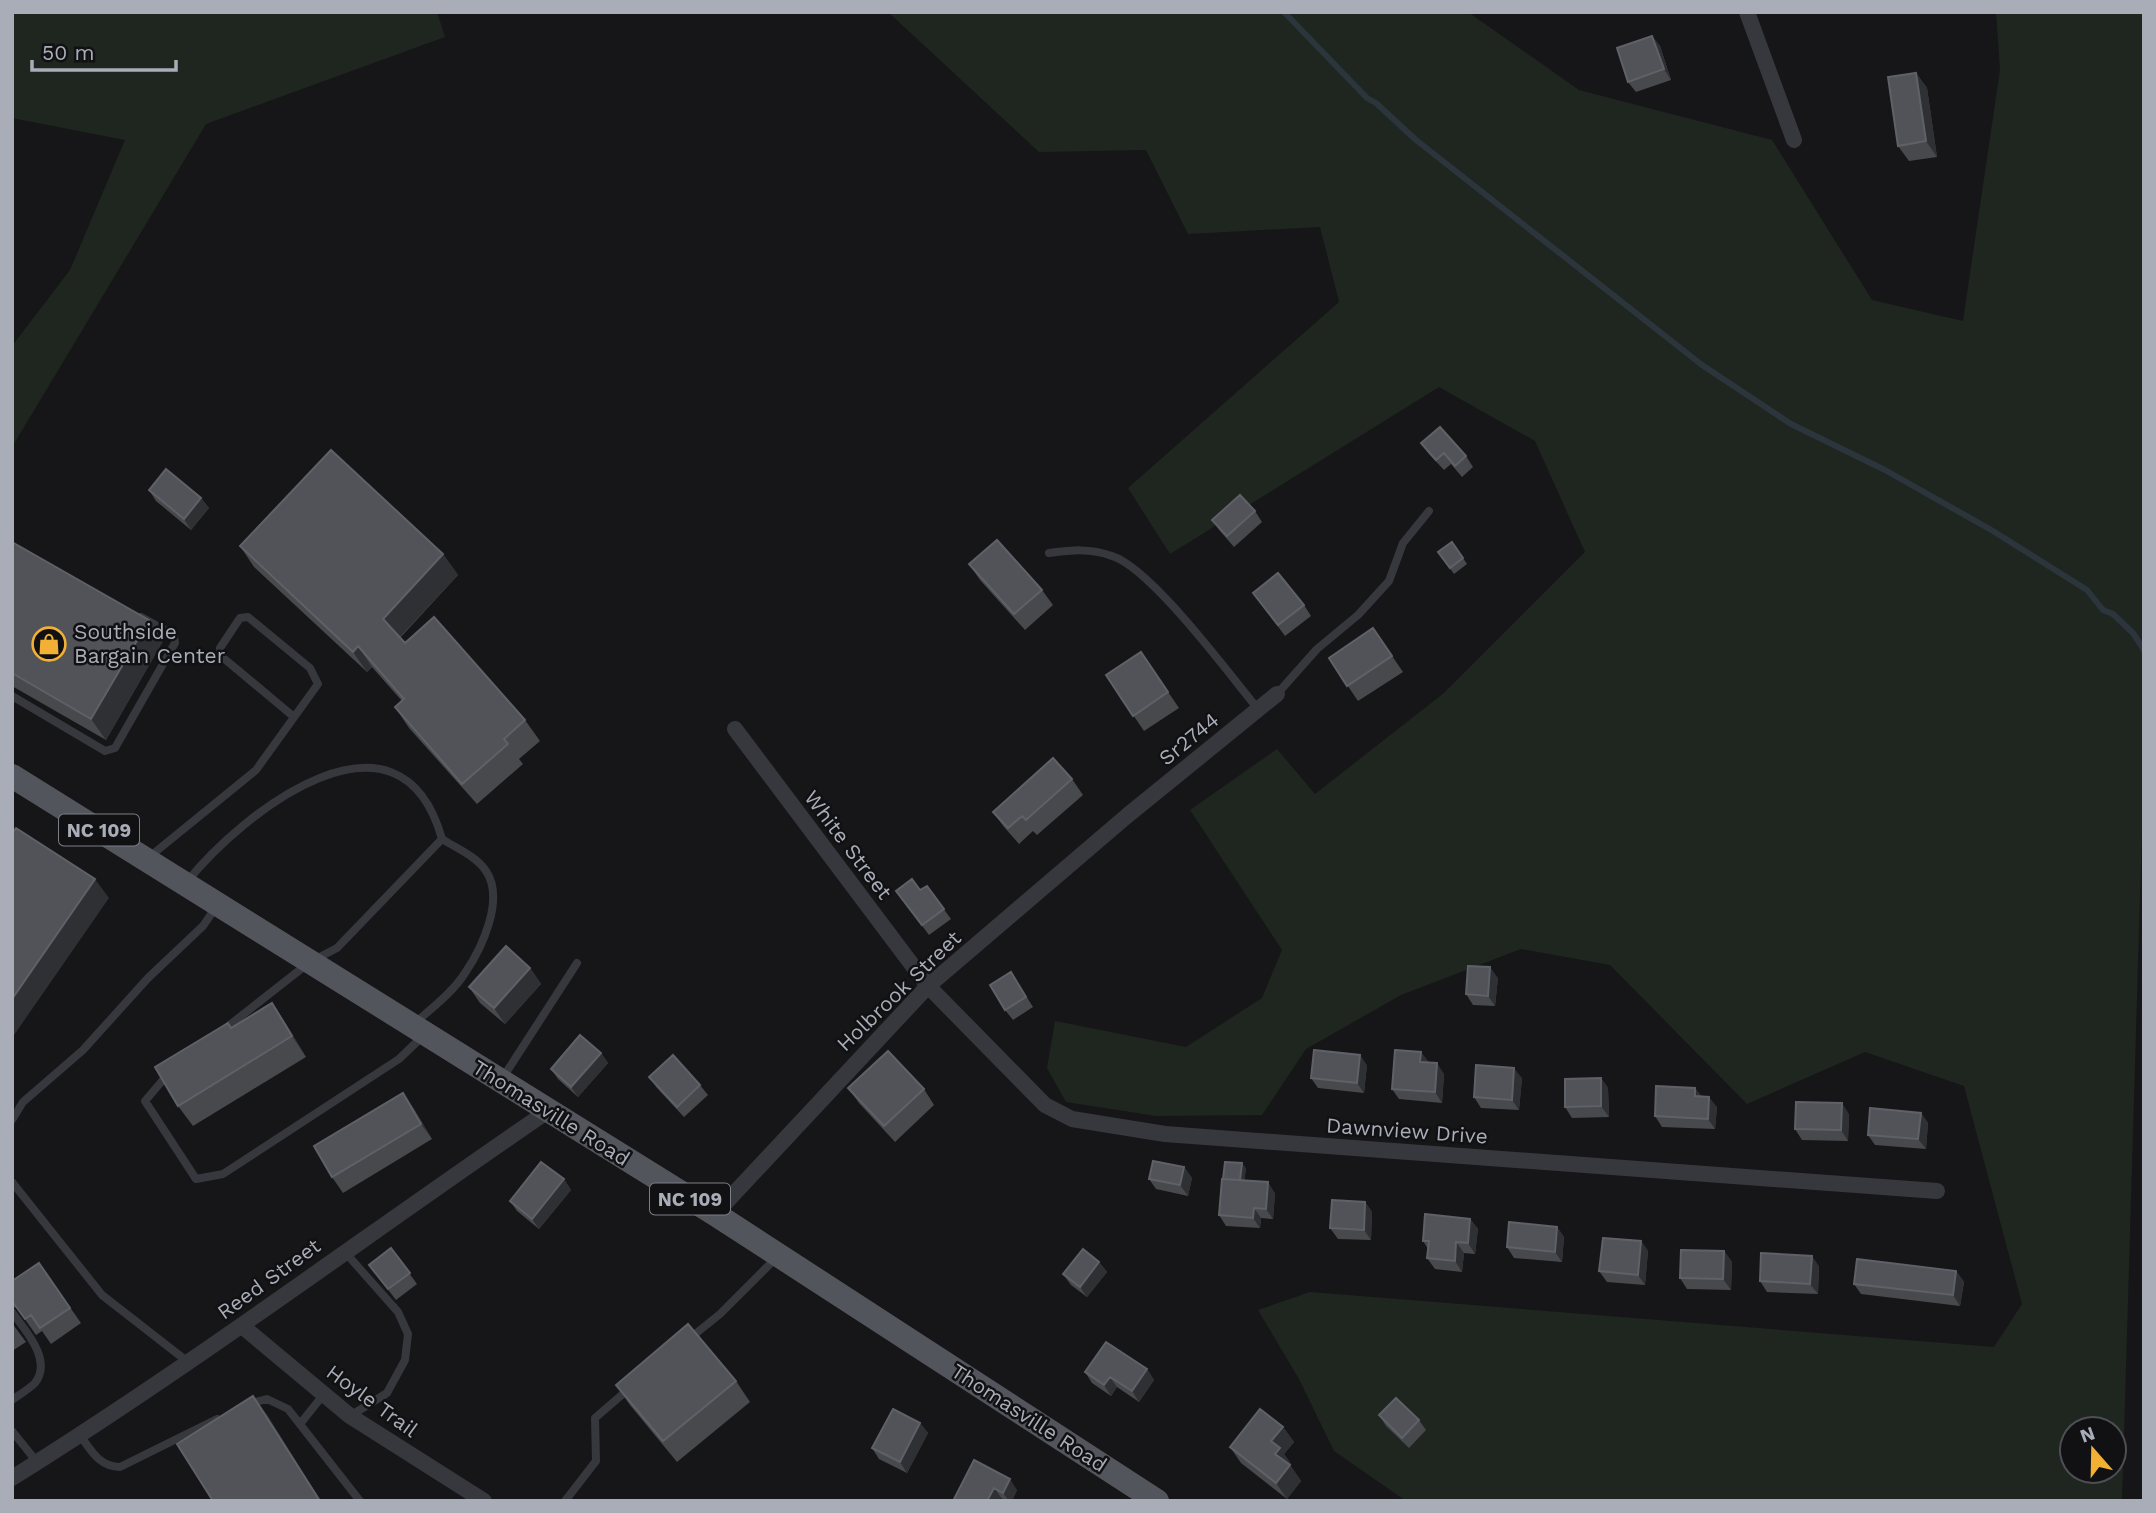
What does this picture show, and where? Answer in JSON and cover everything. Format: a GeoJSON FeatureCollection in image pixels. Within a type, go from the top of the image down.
{"type":"FeatureCollection","features":[{"type":"Feature","properties":{"kind":"main road","name":"Thomasville Road"},"geometry":{"type":"LineString","coordinates":[[12,776],[715,1214],[1157,1501]]}},
{"type":"Feature","properties":{"kind":"street"},"geometry":{"type":"LineString","coordinates":[[1747,12],[1794,140]]}},
{"type":"Feature","properties":{"kind":"street","name":"Sr2744"},"geometry":{"type":"LineString","coordinates":[[1128,815],[1277,694]]}},
{"type":"Feature","properties":{"kind":"street","name":"White Street"},"geometry":{"type":"LineString","coordinates":[[735,729],[928,986]]}},
{"type":"Feature","properties":{"kind":"street","name":"Holbrook Street"},"geometry":{"type":"LineString","coordinates":[[715,1214],[928,986],[1128,815]]}},
{"type":"Feature","properties":{"kind":"street","name":"Dawnview Drive"},"geometry":{"type":"LineString","coordinates":[[928,986],[1045,1105],[1072,1119],[1165,1134],[1937,1191]]}},
{"type":"Feature","properties":{"kind":"street","name":"Reed Street"},"geometry":{"type":"LineString","coordinates":[[12,1478],[242,1326],[344,1251],[548,1111]]}},
{"type":"Feature","properties":{"kind":"street","name":"Hoyle Trail"},"geometry":{"type":"LineString","coordinates":[[242,1326],[350,1416],[484,1501]]}},
{"type":"Feature","properties":{"kind":"lane"},"geometry":{"type":"LineString","coordinates":[[1277,694],[1317,649],[1358,615],[1388,581],[1403,544],[1429,511]]}},
{"type":"Feature","properties":{"kind":"lane"},"geometry":{"type":"LineString","coordinates":[[1049,553],[1080,548],[1114,556],[1144,574],[1258,709]]}},
{"type":"Feature","properties":{"kind":"lane"},"geometry":{"type":"LineString","coordinates":[[12,696],[105,751],[115,748],[175,643],[174,635],[127,609]]}},
{"type":"Feature","properties":{"kind":"lane"},"geometry":{"type":"LineString","coordinates":[[146,859],[256,770],[318,684],[310,668],[248,617],[240,618],[220,648],[222,656],[294,717]]}},
{"type":"Feature","properties":{"kind":"lane"},"geometry":{"type":"LineString","coordinates":[[179,1064],[160,1080],[145,1101],[196,1180],[223,1174],[399,1059],[418,1030],[465,974],[485,935],[493,897],[487,871],[471,856],[442,839],[435,813],[419,789],[393,770],[359,766],[332,773],[273,803],[207,856],[185,884]]}},
{"type":"Feature","properties":{"kind":"lane"},"geometry":{"type":"LineString","coordinates":[[218,1034],[310,962],[337,948],[442,839]]}},
{"type":"Feature","properties":{"kind":"lane"},"geometry":{"type":"LineString","coordinates":[[12,1120],[23,1102],[83,1051],[148,978],[203,926],[218,905]]}},
{"type":"Feature","properties":{"kind":"lane"},"geometry":{"type":"LineString","coordinates":[[500,1082],[577,963]]}},
{"type":"Feature","properties":{"kind":"lane"},"geometry":{"type":"LineString","coordinates":[[12,1182],[102,1295],[188,1362]]}},
{"type":"Feature","properties":{"kind":"lane"},"geometry":{"type":"LineString","coordinates":[[344,1251],[398,1312],[408,1334],[405,1360],[387,1394],[350,1416]]}},
{"type":"Feature","properties":{"kind":"lane"},"geometry":{"type":"LineString","coordinates":[[678,1348],[720,1314],[779,1255]]}},
{"type":"Feature","properties":{"kind":"lane"},"geometry":{"type":"LineString","coordinates":[[12,1312],[36,1345],[40,1362],[36,1381],[12,1400]]}},
{"type":"Feature","properties":{"kind":"lane"},"geometry":{"type":"LineString","coordinates":[[565,1501],[596,1461],[595,1418],[636,1383]]}},
{"type":"Feature","properties":{"kind":"lane"},"geometry":{"type":"LineString","coordinates":[[300,1424],[324,1394]]}},
{"type":"Feature","properties":{"kind":"lane"},"geometry":{"type":"LineString","coordinates":[[241,1407],[261,1400],[275,1401],[288,1409],[360,1501]]}},
{"type":"Feature","properties":{"kind":"lane"},"geometry":{"type":"LineString","coordinates":[[79,1434],[100,1462],[109,1467],[133,1462],[220,1417]]}},
{"type":"Feature","properties":{"kind":"lane"},"geometry":{"type":"LineString","coordinates":[[12,1431],[37,1462]]}},
{"type":"Feature","properties":{"kind":"shaded area"},"geometry":{"type":"Polygon","coordinates":[[[12,12],[437,12],[445,37],[206,124],[12,447],[12,346],[70,270],[125,140],[12,118],[12,12]]]}},
{"type":"Feature","properties":{"kind":"shaded area"},"geometry":{"type":"Polygon","coordinates":[[[888,12],[1468,12],[1579,90],[1772,140],[1872,300],[1963,321],[2000,70],[1996,12],[2144,12],[2144,762],[2125,1415],[2058,1415],[2058,1485],[2122,1485],[2122,1501],[1406,1501],[1334,1451],[1299,1379],[1258,1310],[1310,1292],[1994,1347],[2022,1304],[1964,1086],[1865,1052],[1747,1104],[1610,965],[1521,949],[1401,995],[1306,1049],[1262,1115],[1156,1116],[1066,1102],[1047,1068],[1055,1021],[1186,1047],[1262,998],[1282,950],[1190,810],[1277,749],[1315,794],[1444,693],[1585,552],[1535,441],[1439,387],[1170,554],[1128,488],[1339,302],[1320,227],[1188,234],[1146,150],[1039,152],[888,12]]]}},
{"type":"Feature","properties":{"kind":"building"},"geometry":{"type":"Polygon","coordinates":[[[1652,36],[1664,69],[1628,82],[1617,48],[1652,36]]]}},
{"type":"Feature","properties":{"kind":"building"},"geometry":{"type":"Polygon","coordinates":[[[1916,73],[1926,141],[1898,146],[1888,77],[1916,73]]]}},
{"type":"Feature","properties":{"kind":"building"},"geometry":{"type":"Polygon","coordinates":[[[1440,427],[1466,456],[1455,466],[1444,453],[1436,460],[1421,443],[1440,427]]]}},
{"type":"Feature","properties":{"kind":"building"},"geometry":{"type":"Polygon","coordinates":[[[331,450],[443,554],[383,619],[405,643],[434,617],[525,720],[504,739],[508,744],[462,784],[395,707],[404,699],[358,646],[353,652],[240,546],[331,450]]]}},
{"type":"Feature","properties":{"kind":"building"},"geometry":{"type":"Polygon","coordinates":[[[166,469],[201,498],[184,519],[149,490],[166,469]]]}},
{"type":"Feature","properties":{"kind":"building"},"geometry":{"type":"Polygon","coordinates":[[[1240,495],[1255,511],[1227,536],[1212,520],[1240,495]]]}},
{"type":"Feature","properties":{"kind":"building"},"geometry":{"type":"Polygon","coordinates":[[[997,540],[1042,590],[1014,614],[969,564],[997,540]]]}},
{"type":"Feature","properties":{"kind":"building"},"geometry":{"type":"Polygon","coordinates":[[[12,542],[149,620],[91,719],[12,673],[12,542]]]}},
{"type":"Feature","properties":{"kind":"building"},"geometry":{"type":"Polygon","coordinates":[[[1452,542],[1463,558],[1450,568],[1438,552],[1452,542]]]}},
{"type":"Feature","properties":{"kind":"building"},"geometry":{"type":"Polygon","coordinates":[[[1278,573],[1304,605],[1278,625],[1253,593],[1278,573]]]}},
{"type":"Feature","properties":{"kind":"building"},"geometry":{"type":"Polygon","coordinates":[[[1373,628],[1392,656],[1347,686],[1329,658],[1373,628]]]}},
{"type":"Feature","properties":{"kind":"building"},"geometry":{"type":"Polygon","coordinates":[[[1141,652],[1168,692],[1133,716],[1106,675],[1141,652]]]}},
{"type":"Feature","properties":{"kind":"building"},"geometry":{"type":"Polygon","coordinates":[[[1053,758],[1072,779],[1026,820],[1022,816],[1008,828],[993,812],[1053,758]]]}},
{"type":"Feature","properties":{"kind":"building"},"geometry":{"type":"Polygon","coordinates":[[[16,828],[95,879],[12,999],[12,834],[16,828]]]}},
{"type":"Feature","properties":{"kind":"building"},"geometry":{"type":"Polygon","coordinates":[[[912,879],[920,890],[927,886],[944,909],[922,925],[896,891],[912,879]]]}},
{"type":"Feature","properties":{"kind":"building"},"geometry":{"type":"Polygon","coordinates":[[[506,946],[530,968],[494,1008],[469,987],[506,946]]]}},
{"type":"Feature","properties":{"kind":"building"},"geometry":{"type":"Polygon","coordinates":[[[1468,966],[1490,967],[1488,996],[1466,994],[1468,966]]]}},
{"type":"Feature","properties":{"kind":"building"},"geometry":{"type":"Polygon","coordinates":[[[1011,972],[1026,997],[1005,1010],[990,985],[1011,972]]]}},
{"type":"Feature","properties":{"kind":"building"},"geometry":{"type":"Polygon","coordinates":[[[272,1003],[292,1036],[178,1106],[155,1067],[228,1023],[231,1028],[272,1003]]]}},
{"type":"Feature","properties":{"kind":"building"},"geometry":{"type":"Polygon","coordinates":[[[580,1035],[601,1053],[571,1087],[551,1069],[580,1035]]]}},
{"type":"Feature","properties":{"kind":"building"},"geometry":{"type":"Polygon","coordinates":[[[1314,1050],[1360,1055],[1357,1083],[1311,1078],[1314,1050]]]}},
{"type":"Feature","properties":{"kind":"building"},"geometry":{"type":"Polygon","coordinates":[[[1395,1050],[1421,1052],[1420,1062],[1437,1063],[1435,1092],[1392,1089],[1395,1050]]]}},
{"type":"Feature","properties":{"kind":"building"},"geometry":{"type":"Polygon","coordinates":[[[888,1051],[924,1089],[884,1126],[848,1088],[888,1051]]]}},
{"type":"Feature","properties":{"kind":"building"},"geometry":{"type":"Polygon","coordinates":[[[673,1055],[700,1085],[677,1107],[649,1077],[673,1055]]]}},
{"type":"Feature","properties":{"kind":"building"},"geometry":{"type":"Polygon","coordinates":[[[1476,1065],[1514,1068],[1512,1100],[1474,1097],[1476,1065]]]}},
{"type":"Feature","properties":{"kind":"building"},"geometry":{"type":"Polygon","coordinates":[[[1601,1078],[1601,1106],[1565,1107],[1565,1079],[1601,1078]]]}},
{"type":"Feature","properties":{"kind":"building"},"geometry":{"type":"Polygon","coordinates":[[[1656,1086],[1695,1088],[1695,1096],[1709,1097],[1708,1119],[1655,1116],[1656,1086]]]}},
{"type":"Feature","properties":{"kind":"building"},"geometry":{"type":"Polygon","coordinates":[[[403,1093],[421,1124],[332,1177],[314,1146],[403,1093]]]}},
{"type":"Feature","properties":{"kind":"building"},"geometry":{"type":"Polygon","coordinates":[[[1796,1102],[1842,1103],[1841,1130],[1795,1129],[1796,1102]]]}},
{"type":"Feature","properties":{"kind":"building"},"geometry":{"type":"Polygon","coordinates":[[[1870,1108],[1921,1113],[1918,1139],[1868,1135],[1870,1108]]]}},
{"type":"Feature","properties":{"kind":"building"},"geometry":{"type":"Polygon","coordinates":[[[1153,1161],[1184,1167],[1180,1185],[1149,1179],[1153,1161]]]}},
{"type":"Feature","properties":{"kind":"building"},"geometry":{"type":"Polygon","coordinates":[[[541,1162],[564,1179],[532,1219],[510,1201],[541,1162]]]}},
{"type":"Feature","properties":{"kind":"building"},"geometry":{"type":"Polygon","coordinates":[[[1225,1162],[1242,1163],[1240,1180],[1223,1179],[1225,1162]]]}},
{"type":"Feature","properties":{"kind":"building"},"geometry":{"type":"Polygon","coordinates":[[[1222,1179],[1268,1182],[1266,1209],[1254,1208],[1253,1218],[1219,1215],[1222,1179]]]}},
{"type":"Feature","properties":{"kind":"building"},"geometry":{"type":"Polygon","coordinates":[[[1332,1200],[1365,1202],[1364,1230],[1330,1228],[1332,1200]]]}},
{"type":"Feature","properties":{"kind":"building"},"geometry":{"type":"Polygon","coordinates":[[[1425,1214],[1470,1219],[1468,1243],[1456,1242],[1455,1261],[1427,1258],[1429,1241],[1423,1241],[1425,1214]]]}},
{"type":"Feature","properties":{"kind":"building"},"geometry":{"type":"Polygon","coordinates":[[[1509,1222],[1557,1227],[1555,1252],[1507,1247],[1509,1222]]]}},
{"type":"Feature","properties":{"kind":"building"},"geometry":{"type":"Polygon","coordinates":[[[1603,1238],[1641,1241],[1638,1275],[1599,1271],[1603,1238]]]}},
{"type":"Feature","properties":{"kind":"building"},"geometry":{"type":"Polygon","coordinates":[[[391,1248],[410,1273],[388,1289],[369,1265],[391,1248]]]}},
{"type":"Feature","properties":{"kind":"building"},"geometry":{"type":"Polygon","coordinates":[[[1083,1249],[1099,1262],[1080,1287],[1063,1274],[1083,1249]]]}},
{"type":"Feature","properties":{"kind":"building"},"geometry":{"type":"Polygon","coordinates":[[[1681,1250],[1724,1251],[1723,1279],[1680,1278],[1681,1250]]]}},
{"type":"Feature","properties":{"kind":"building"},"geometry":{"type":"Polygon","coordinates":[[[1761,1253],[1812,1256],[1810,1284],[1760,1281],[1761,1253]]]}},
{"type":"Feature","properties":{"kind":"building"},"geometry":{"type":"Polygon","coordinates":[[[1857,1259],[1956,1271],[1953,1295],[1854,1284],[1857,1259]]]}},
{"type":"Feature","properties":{"kind":"building"},"geometry":{"type":"Polygon","coordinates":[[[39,1263],[70,1308],[40,1328],[31,1315],[25,1319],[12,1301],[12,1281],[39,1263]]]}},
{"type":"Feature","properties":{"kind":"building"},"geometry":{"type":"Polygon","coordinates":[[[688,1324],[736,1381],[663,1441],[616,1385],[688,1324]]]}},
{"type":"Feature","properties":{"kind":"building"},"geometry":{"type":"Polygon","coordinates":[[[1106,1342],[1147,1369],[1132,1391],[1110,1377],[1104,1385],[1085,1372],[1106,1342]]]}},
{"type":"Feature","properties":{"kind":"building"},"geometry":{"type":"Polygon","coordinates":[[[253,1396],[320,1501],[213,1501],[177,1444],[253,1396]]]}},
{"type":"Feature","properties":{"kind":"building"},"geometry":{"type":"Polygon","coordinates":[[[1396,1398],[1419,1420],[1402,1438],[1379,1415],[1396,1398]]]}},
{"type":"Feature","properties":{"kind":"building"},"geometry":{"type":"Polygon","coordinates":[[[893,1409],[920,1423],[900,1462],[872,1448],[893,1409]]]}},
{"type":"Feature","properties":{"kind":"building"},"geometry":{"type":"Polygon","coordinates":[[[1260,1409],[1283,1427],[1271,1441],[1280,1448],[1275,1454],[1290,1465],[1276,1483],[1230,1447],[1260,1409]]]}},
{"type":"Feature","properties":{"kind":"building"},"geometry":{"type":"Polygon","coordinates":[[[974,1460],[1010,1479],[1003,1493],[994,1488],[987,1501],[953,1501],[974,1460]]]}},
{"type":"Feature","properties":{"kind":"waterway"},"geometry":{"type":"LineString","coordinates":[[1284,12],[1367,98],[1416,140],[1702,365],[1791,424],[1885,470],[1993,531],[2087,590],[2103,610],[2113,614],[2133,633],[2144,650]]}},
{"type":"Feature","properties":{"kind":"place","name":"Southside Bargain Center"},"geometry":{"type":"Point","coordinates":[49,644]}}]}
